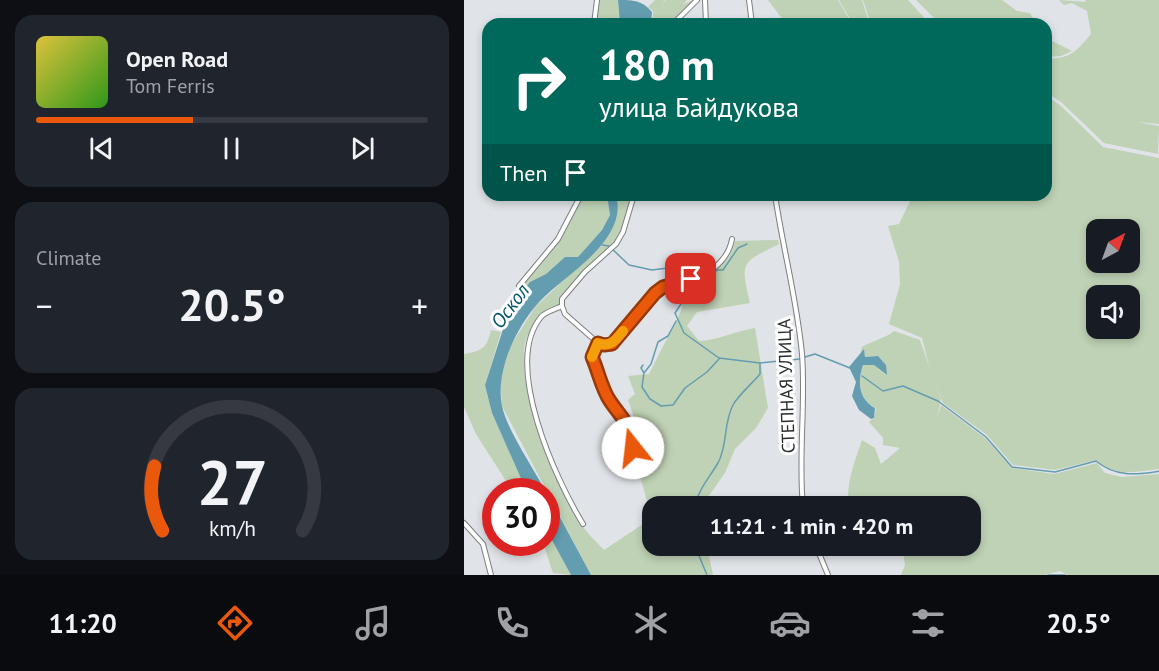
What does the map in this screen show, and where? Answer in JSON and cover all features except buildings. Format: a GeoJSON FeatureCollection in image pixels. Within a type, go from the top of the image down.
{"type":"FeatureCollection","features":[{"type":"Feature","properties":{"kind":"street"},"geometry":{"type":"LineString","coordinates":[[595,18],[597,0]]}},
{"type":"Feature","properties":{"kind":"street"},"geometry":{"type":"LineString","coordinates":[[679,18],[697,0]]}},
{"type":"Feature","properties":{"kind":"street"},"geometry":{"type":"LineString","coordinates":[[705,0],[706,18]]}},
{"type":"Feature","properties":{"kind":"street"},"geometry":{"type":"LineString","coordinates":[[749,0],[751,18]]}},
{"type":"Feature","properties":{"kind":"street"},"geometry":{"type":"LineString","coordinates":[[519,286],[558,239],[578,201]]}},
{"type":"Feature","properties":{"kind":"street"},"geometry":{"type":"LineString","coordinates":[[632,201],[623,232],[611,249],[566,293],[562,306],[565,314],[598,343],[612,344],[655,293],[663,287],[693,279],[723,261],[731,250],[732,239]]}},
{"type":"Feature","properties":{"kind":"street","name":"СТЕПНАЯ УЛИЦА"},"geometry":{"type":"LineString","coordinates":[[776,201],[781,236],[792,279],[802,356],[803,496]]}},
{"type":"Feature","properties":{"kind":"street"},"geometry":{"type":"LineString","coordinates":[[562,306],[542,316],[526,349],[533,407],[561,487],[583,524]]}},
{"type":"Feature","properties":{"kind":"street"},"geometry":{"type":"LineString","coordinates":[[598,343],[592,357],[610,401],[622,413],[632,436],[633,448],[628,462]]}},
{"type":"Feature","properties":{"kind":"street"},"geometry":{"type":"LineString","coordinates":[[464,523],[483,544],[491,575]]}},
{"type":"Feature","properties":{"kind":"street"},"geometry":{"type":"LineString","coordinates":[[820,556],[828,575]]}},
{"type":"Feature","properties":{"kind":"green space"},"geometry":{"type":"Polygon","coordinates":[[[599,0],[618,0],[620,18],[598,18],[599,0]]]}},
{"type":"Feature","properties":{"kind":"green space"},"geometry":{"type":"Polygon","coordinates":[[[655,0],[665,0],[662,5],[666,0],[687,0],[683,4],[694,0],[676,18],[653,18],[653,11],[648,7],[655,0]]]}},
{"type":"Feature","properties":{"kind":"green space"},"geometry":{"type":"Polygon","coordinates":[[[768,0],[838,0],[848,18],[782,18],[768,0]]]}},
{"type":"Feature","properties":{"kind":"green space"},"geometry":{"type":"Polygon","coordinates":[[[839,0],[862,0],[867,18],[850,18],[839,0]]]}},
{"type":"Feature","properties":{"kind":"green space"},"geometry":{"type":"Polygon","coordinates":[[[863,0],[908,0],[924,18],[869,18],[863,0]]]}},
{"type":"Feature","properties":{"kind":"green space"},"geometry":{"type":"Polygon","coordinates":[[[916,0],[1002,0],[1017,11],[1030,13],[1033,18],[934,18],[916,0]]]}},
{"type":"Feature","properties":{"kind":"green space"},"geometry":{"type":"Polygon","coordinates":[[[1059,0],[1086,2],[1085,0],[1159,0],[1159,124],[1137,122],[1159,126],[1158,154],[1104,143],[1052,96],[1052,58],[1072,53],[1091,34],[1087,11],[1072,3],[1064,5],[1059,0]]]}},
{"type":"Feature","properties":{"kind":"green space"},"geometry":{"type":"Polygon","coordinates":[[[1052,41],[1072,51],[1061,56],[1052,57],[1052,41]]]}},
{"type":"Feature","properties":{"kind":"green space"},"geometry":{"type":"Polygon","coordinates":[[[1052,100],[1103,147],[1159,158],[1159,469],[1118,471],[1096,460],[1055,470],[1013,465],[987,435],[943,403],[935,383],[941,399],[937,418],[941,405],[985,438],[1012,468],[1054,474],[1097,463],[1105,473],[1122,477],[1159,474],[1159,575],[1068,575],[1060,571],[1044,575],[901,575],[905,565],[904,556],[981,556],[981,496],[848,496],[862,440],[875,448],[881,464],[900,448],[883,445],[883,438],[869,422],[874,418],[876,408],[866,400],[861,390],[860,378],[863,365],[874,365],[886,375],[886,365],[878,356],[865,357],[864,350],[860,353],[862,347],[894,331],[920,340],[929,366],[922,338],[889,324],[900,284],[899,262],[888,226],[899,224],[910,201],[1052,201],[1052,100]]]}},
{"type":"Feature","properties":{"kind":"green space"},"geometry":{"type":"Polygon","coordinates":[[[580,201],[608,201],[610,215],[602,230],[578,257],[565,257],[546,274],[530,282],[506,320],[516,292],[560,238],[580,201]]]}},
{"type":"Feature","properties":{"kind":"green space"},"geometry":{"type":"Polygon","coordinates":[[[618,201],[631,201],[627,216],[614,244],[583,271],[560,297],[560,306],[547,313],[536,323],[525,342],[524,370],[533,416],[556,478],[540,478],[502,406],[500,376],[511,345],[536,306],[602,245],[618,201]]]}},
{"type":"Feature","properties":{"kind":"green space"},"geometry":{"type":"Polygon","coordinates":[[[778,240],[779,244],[757,255],[746,265],[745,279],[750,303],[697,312],[687,326],[699,341],[755,328],[768,408],[756,428],[735,449],[725,473],[709,496],[646,496],[640,476],[636,422],[628,400],[635,394],[628,376],[649,374],[681,311],[686,286],[717,269],[729,257],[735,241],[778,240]]]}},
{"type":"Feature","properties":{"kind":"green space"},"geometry":{"type":"Polygon","coordinates":[[[491,330],[501,332],[485,385],[492,413],[521,478],[504,478],[476,434],[464,407],[464,354],[483,348],[491,330]]]}},
{"type":"Feature","properties":{"kind":"green space"},"geometry":{"type":"Polygon","coordinates":[[[560,487],[580,523],[604,550],[642,525],[642,556],[709,556],[713,575],[591,575],[560,516],[560,487]]]}},
{"type":"Feature","properties":{"kind":"green space"},"geometry":{"type":"Polygon","coordinates":[[[560,555],[571,575],[553,573],[547,556],[560,555]]]}},
{"type":"Feature","properties":{"kind":"water"},"geometry":{"type":"Polygon","coordinates":[[[618,0],[641,3],[652,12],[652,18],[620,18],[618,0]]]}},
{"type":"Feature","properties":{"kind":"water"},"geometry":{"type":"Polygon","coordinates":[[[608,201],[616,201],[617,211],[613,227],[604,241],[592,255],[540,301],[523,323],[509,350],[502,378],[502,406],[515,438],[538,478],[521,478],[492,413],[485,385],[506,320],[530,282],[546,274],[565,257],[578,257],[602,230],[610,215],[608,201]]]}},
{"type":"Feature","properties":{"kind":"water"},"geometry":{"type":"Polygon","coordinates":[[[864,349],[865,357],[878,356],[886,365],[887,375],[874,365],[863,365],[860,384],[866,400],[875,408],[874,418],[871,419],[859,410],[852,396],[856,382],[849,367],[864,349]]]}},
{"type":"Feature","properties":{"kind":"water"},"geometry":{"type":"Polygon","coordinates":[[[560,517],[591,575],[571,575],[560,555],[560,517]]]}},
{"type":"Feature","properties":{"kind":"waterway"},"geometry":{"type":"LineString","coordinates":[[602,245],[609,246],[629,265],[652,270],[683,266],[698,285],[704,286],[717,270],[723,270],[738,248],[747,244]]}},
{"type":"Feature","properties":{"kind":"waterway"},"geometry":{"type":"LineString","coordinates":[[698,285],[689,292],[675,313],[684,333],[719,358],[760,363],[800,359]]}},
{"type":"Feature","properties":{"kind":"waterway"},"geometry":{"type":"LineString","coordinates":[[643,365],[641,368],[644,373],[651,364],[658,342],[668,336],[676,321]]}},
{"type":"Feature","properties":{"kind":"waterway"},"geometry":{"type":"LineString","coordinates":[[805,357],[815,354],[850,368]]}},
{"type":"Feature","properties":{"kind":"waterway"},"geometry":{"type":"LineString","coordinates":[[644,373],[642,387],[650,399],[661,406],[673,405],[685,388],[707,372],[719,359]]}},
{"type":"Feature","properties":{"kind":"waterway"},"geometry":{"type":"LineString","coordinates":[[698,496],[721,456],[733,405],[760,374],[760,363]]}},
{"type":"Feature","properties":{"kind":"waterway"},"geometry":{"type":"LineString","coordinates":[[862,376],[883,391],[903,386],[938,401],[986,437],[1012,467],[1055,472],[1096,461],[1118,472],[1160,471]]}},
{"type":"Feature","properties":{"kind":"waterway"},"geometry":{"type":"LineString","coordinates":[[699,556],[707,575]]}},
{"type":"Feature","properties":{"kind":"waterway"},"geometry":{"type":"LineString","coordinates":[[1048,575],[1065,575]]}},
{"type":"Feature","properties":{"kind":"slow traffic"},"geometry":{"type":"LineString","coordinates":[[592,357],[598,343],[612,344],[623,331]]}},
{"type":"Feature","properties":{"kind":"route"},"geometry":{"type":"LineString","coordinates":[[633,448],[632,436],[622,413],[610,401],[592,357],[598,343],[612,344],[655,293],[663,287],[682,284],[691,279]]}},
{"type":"Feature","properties":{"kind":"water label","name":"Оскол"},"geometry":{"type":"Point","coordinates":[510,306]}}]}
